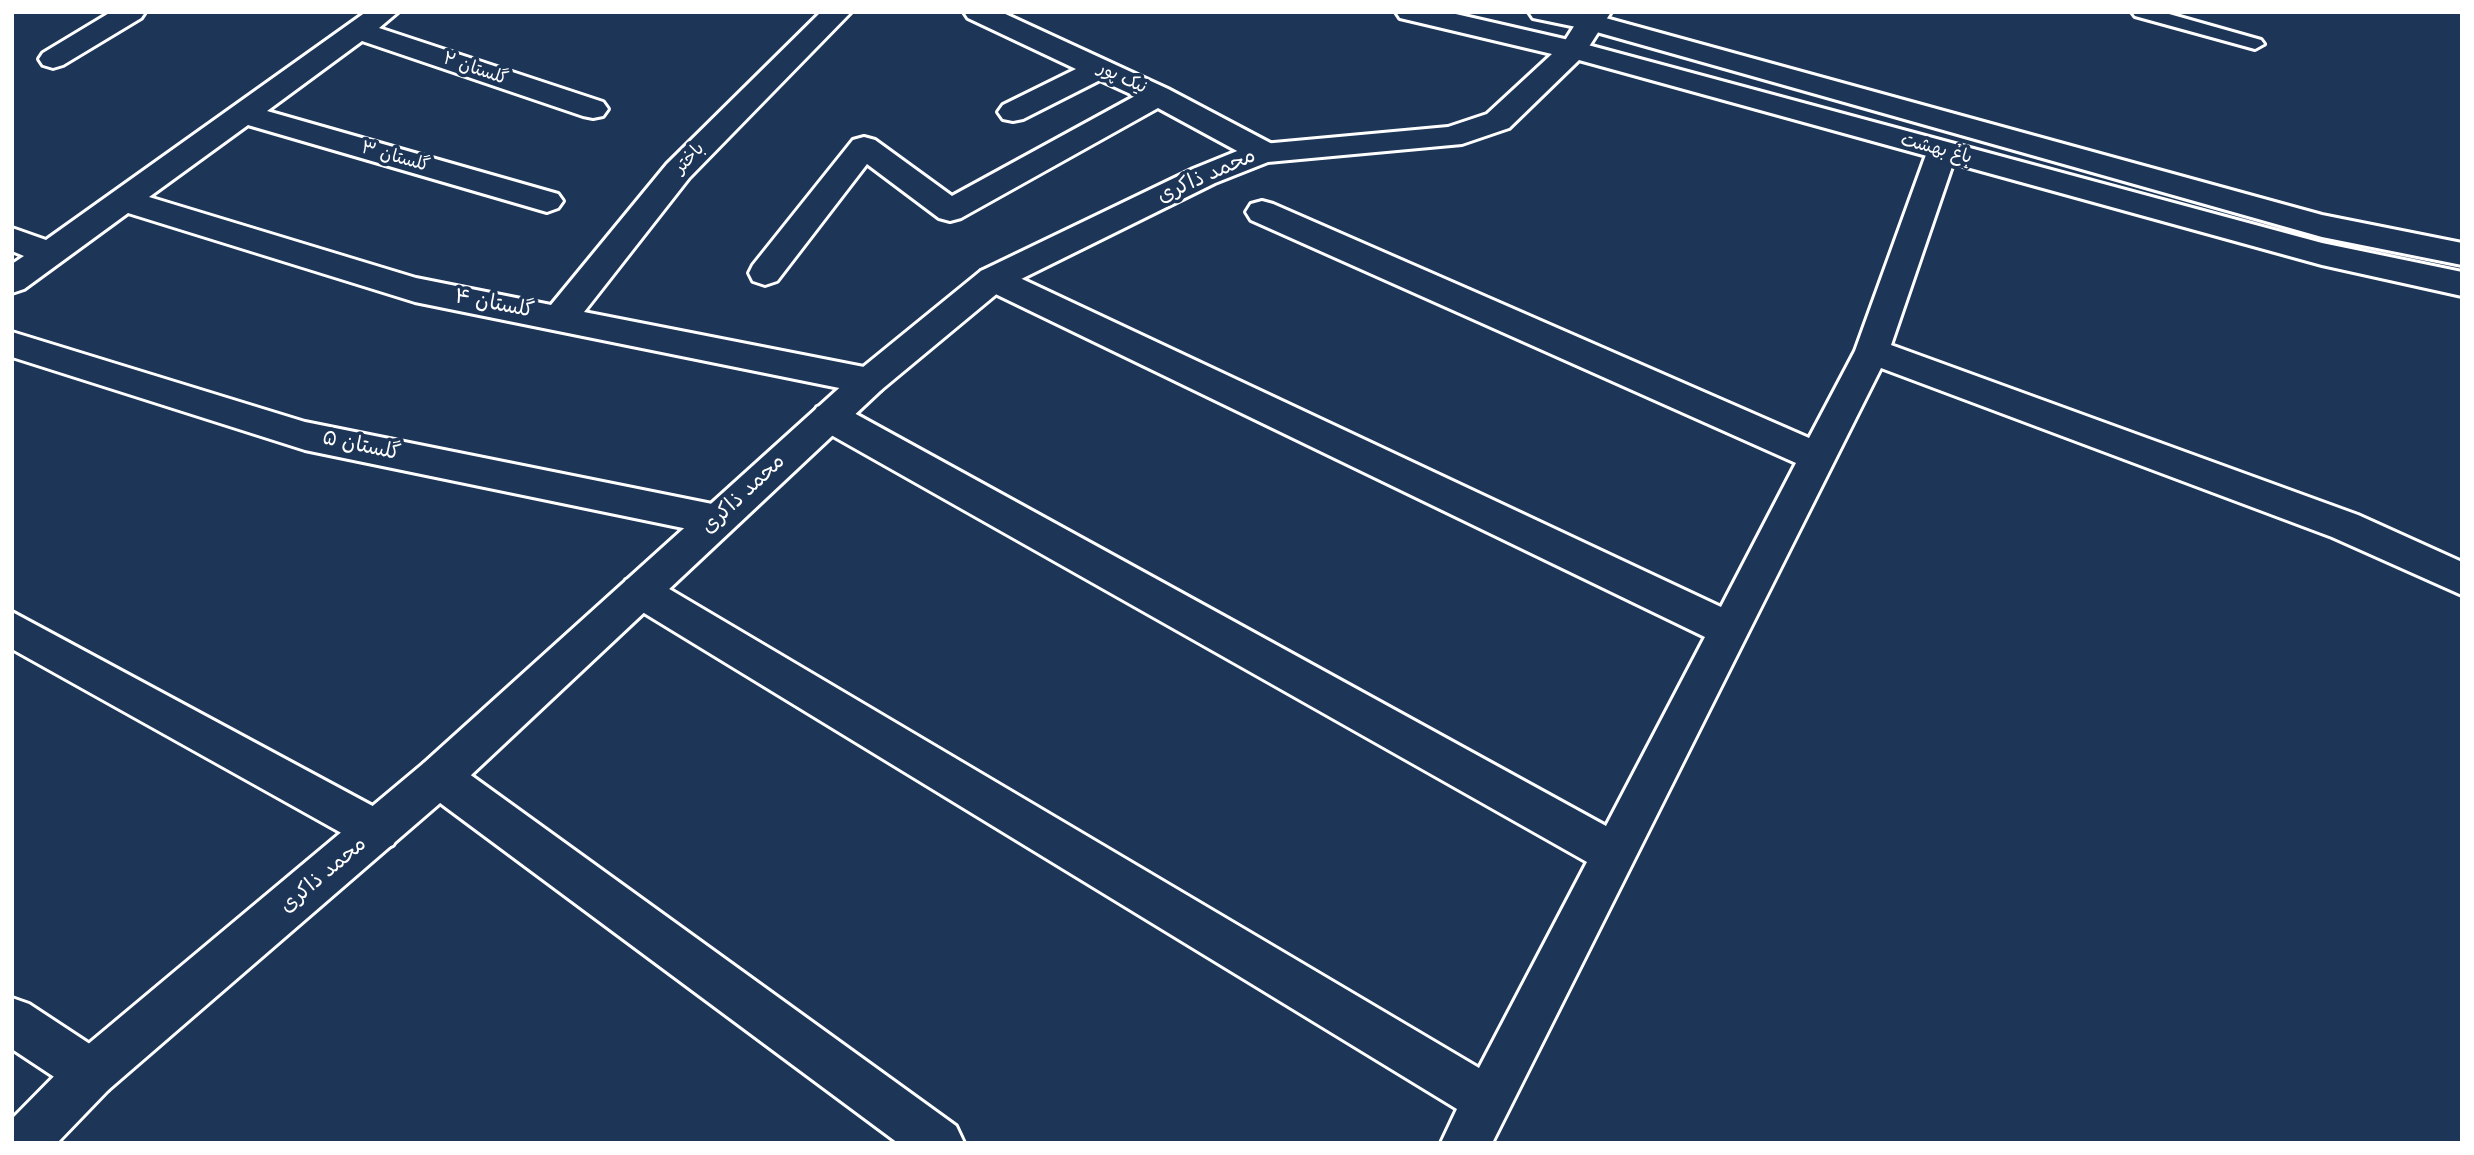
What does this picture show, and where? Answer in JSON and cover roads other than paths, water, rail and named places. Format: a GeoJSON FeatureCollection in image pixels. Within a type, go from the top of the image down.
{"type":"FeatureCollection","features":[{"type":"Feature","properties":{"kind":"street"},"geometry":{"type":"LineString","coordinates":[[53,59],[131,12]]}},
{"type":"Feature","properties":{"kind":"street"},"geometry":{"type":"LineString","coordinates":[[12,281],[384,12]]}},
{"type":"Feature","properties":{"kind":"street","name":"باختر"},"geometry":{"type":"LineString","coordinates":[[559,318],[678,171],[837,12]]}},
{"type":"Feature","properties":{"kind":"street","name":"نیک پور"},"geometry":{"type":"LineString","coordinates":[[978,12],[1158,96],[1263,152]]}},
{"type":"Feature","properties":{"kind":"street","name":"باغ بهشت"},"geometry":{"type":"LineString","coordinates":[[1410,12],[1587,28],[2322,226],[2462,254]]}},
{"type":"Feature","properties":{"kind":"street","name":"باغ بهشت"},"geometry":{"type":"LineString","coordinates":[[1544,12],[1942,152],[2322,254],[2462,284]]}},
{"type":"Feature","properties":{"kind":"street","name":"محمد ذاکری"},"geometry":{"type":"LineString","coordinates":[[23,1143],[91,1073],[378,831],[869,381],[993,279],[1205,176],[1263,152],[1451,137],[1498,121],[1587,28]]}},
{"type":"Feature","properties":{"kind":"street","name":"گلستان ۲"},"geometry":{"type":"LineString","coordinates":[[356,30],[593,110]]}},
{"type":"Feature","properties":{"kind":"street"},"geometry":{"type":"LineString","coordinates":[[1013,112],[1099,69]]}},
{"type":"Feature","properties":{"kind":"street"},"geometry":{"type":"LineString","coordinates":[[765,273],[864,147],[950,210],[1158,96]]}},
{"type":"Feature","properties":{"kind":"street","name":"گلستان ۳"},"geometry":{"type":"LineString","coordinates":[[243,114],[547,201]]}},
{"type":"Feature","properties":{"kind":"street"},"geometry":{"type":"LineString","coordinates":[[1466,1143],[1616,855],[1872,351],[1942,152]]}},
{"type":"Feature","properties":{"kind":"street","name":"گلستان ۴"},"geometry":{"type":"LineString","coordinates":[[126,201],[415,290],[869,381]]}},
{"type":"Feature","properties":{"kind":"street"},"geometry":{"type":"LineString","coordinates":[[1262,212],[1818,457]]}},
{"type":"Feature","properties":{"kind":"street"},"geometry":{"type":"LineString","coordinates":[[12,239],[50,254]]}},
{"type":"Feature","properties":{"kind":"street"},"geometry":{"type":"LineString","coordinates":[[993,279],[1730,630]]}},
{"type":"Feature","properties":{"kind":"street","name":"گلستان ۵"},"geometry":{"type":"LineString","coordinates":[[12,344],[305,436],[717,520]]}},
{"type":"Feature","properties":{"kind":"street"},"geometry":{"type":"LineString","coordinates":[[1872,351],[2345,526],[2462,579]]}},
{"type":"Feature","properties":{"kind":"street"},"geometry":{"type":"LineString","coordinates":[[830,417],[1616,855]]}},
{"type":"Feature","properties":{"kind":"street"},"geometry":{"type":"LineString","coordinates":[[640,591],[1489,1101]]}},
{"type":"Feature","properties":{"kind":"street"},"geometry":{"type":"LineString","coordinates":[[12,629],[378,831]]}},
{"type":"Feature","properties":{"kind":"street"},"geometry":{"type":"LineString","coordinates":[[439,777],[939,1143]]}},
{"type":"Feature","properties":{"kind":"street"},"geometry":{"type":"LineString","coordinates":[[12,1021],[91,1073]]}},
{"type":"Feature","properties":{"kind":"lane"},"geometry":{"type":"LineString","coordinates":[[2141,12],[2255,44]]}}]}
